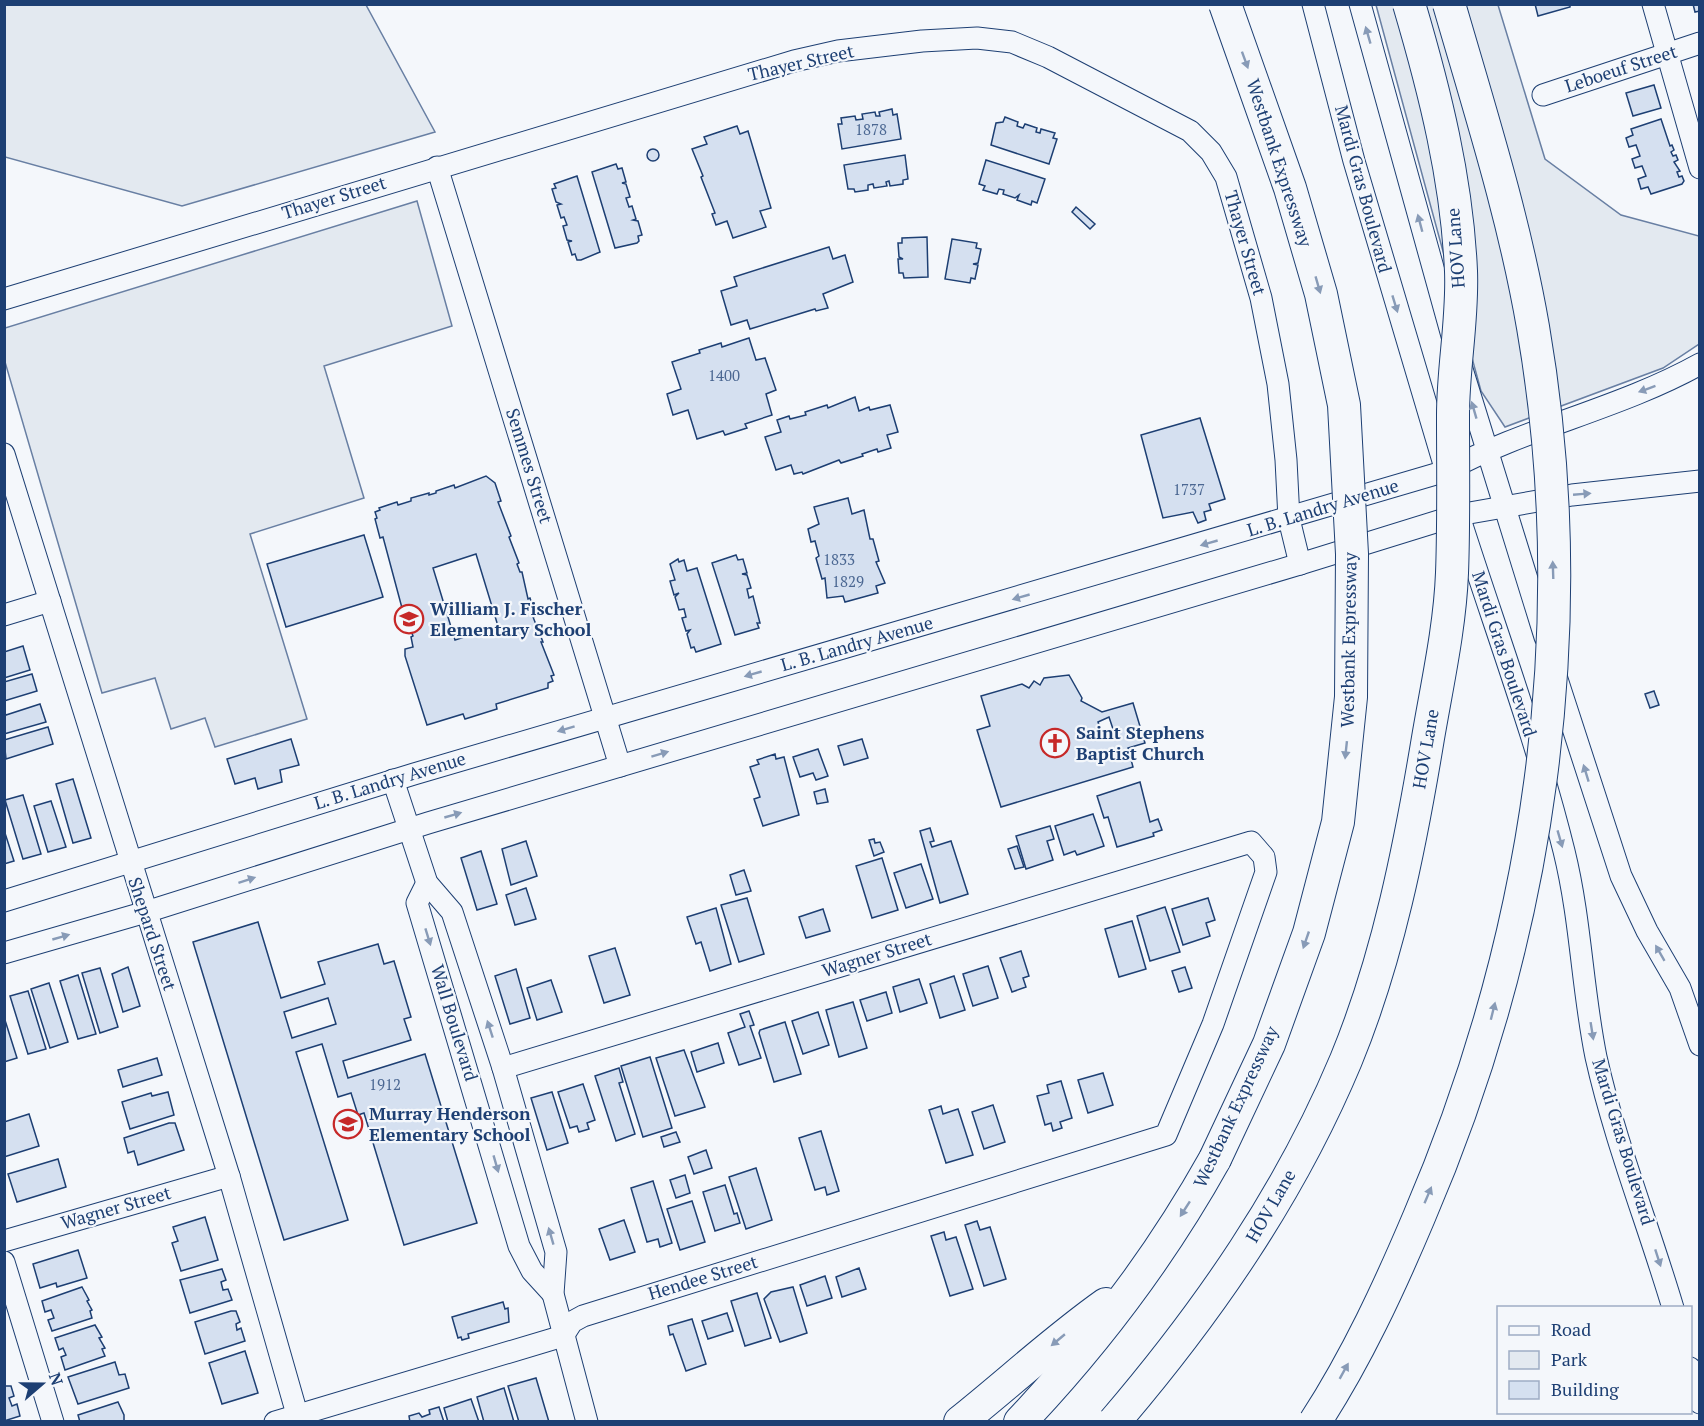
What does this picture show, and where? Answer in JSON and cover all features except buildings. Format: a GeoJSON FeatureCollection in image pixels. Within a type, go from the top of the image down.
{"type":"FeatureCollection","features":[{"type":"Feature","properties":{"kind":"highway","name":"Westbank Expressway"},"geometry":{"type":"LineString","coordinates":[[1020,1422],[1046,1394],[1139,1280],[1215,1159],[1269,1044],[1309,933],[1338,822],[1351,697],[1352,554],[1344,405],[1321,294],[1290,188],[1225,4]]}},
{"type":"Feature","properties":{"kind":"highway","name":"HOV Lane"},"geometry":{"type":"LineString","coordinates":[[1114,1422],[1173,1353],[1245,1251],[1284,1186],[1346,1059],[1370,991],[1398,894],[1419,789],[1452,577],[1453,406],[1461,273],[1447,148],[1409,4]]}},
{"type":"Feature","properties":{"kind":"highway"},"geometry":{"type":"LineString","coordinates":[[1315,1422],[1383,1301],[1430,1192],[1485,1043],[1508,955],[1535,828],[1548,734],[1554,604],[1550,469],[1533,327],[1501,185],[1449,4]]}},
{"type":"Feature","properties":{"kind":"highway"},"geometry":{"type":"LineString","coordinates":[[960,1422],[1011,1381],[1061,1336],[1139,1280]]}},
{"type":"Feature","properties":{"kind":"street","name":"Mardi Gras Boulevard"},"geometry":{"type":"LineString","coordinates":[[1313,4],[1354,161],[1458,515],[1528,724],[1564,851],[1580,928],[1596,1056],[1612,1120],[1672,1306]]}},
{"type":"Feature","properties":{"kind":"street"},"geometry":{"type":"LineString","coordinates":[[1360,4],[1485,450],[1585,771],[1621,876],[1647,932],[1690,985],[1700,1045]]}},
{"type":"Feature","properties":{"kind":"street"},"geometry":{"type":"LineString","coordinates":[[1653,4],[1700,168]]}},
{"type":"Feature","properties":{"kind":"street","name":"Thayer Street"},"geometry":{"type":"LineString","coordinates":[[4,299],[794,61],[838,51],[977,38],[1012,42],[1048,57],[1190,131],[1211,152],[1226,177],[1261,298],[1278,384],[1286,460],[1289,519],[1300,564]]}},
{"type":"Feature","properties":{"kind":"street","name":"Leboeuf Street"},"geometry":{"type":"LineString","coordinates":[[1543,95],[1700,43]]}},
{"type":"Feature","properties":{"kind":"street","name":"Semmes Street"},"geometry":{"type":"LineString","coordinates":[[437,167],[620,766]]}},
{"type":"Feature","properties":{"kind":"street","name":"L. B. Landry Avenue"},"geometry":{"type":"LineString","coordinates":[[4,901],[393,780],[1289,519],[1446,471],[1485,450],[1655,387],[1700,364]]}},
{"type":"Feature","properties":{"kind":"street","name":"Shepard Street"},"geometry":{"type":"LineString","coordinates":[[4,454],[129,862],[229,1176],[297,1414]]}},
{"type":"Feature","properties":{"kind":"street"},"geometry":{"type":"LineString","coordinates":[[4,953],[146,912],[410,828],[1458,515],[1503,506],[1700,481]]}},
{"type":"Feature","properties":{"kind":"street"},"geometry":{"type":"LineString","coordinates":[[4,615],[50,601]]}},
{"type":"Feature","properties":{"kind":"street","name":"Wall Boulevard"},"geometry":{"type":"LineString","coordinates":[[393,780],[427,883],[452,912],[503,1068],[556,1252],[553,1294],[562,1336],[587,1420]]}},
{"type":"Feature","properties":{"kind":"street","name":"Wagner Street"},"geometry":{"type":"LineString","coordinates":[[503,1068],[1251,842]]}},
{"type":"Feature","properties":{"kind":"street","name":"Hendee Street"},"geometry":{"type":"LineString","coordinates":[[275,1422],[562,1336],[572,1322],[621,1303],[1166,1135],[1213,1024],[1266,872],[1264,857],[1251,842]]}},
{"type":"Feature","properties":{"kind":"street","name":"Wall Boulevard"},"geometry":{"type":"LineString","coordinates":[[427,883],[417,903],[519,1246],[532,1271],[553,1294]]}},
{"type":"Feature","properties":{"kind":"street","name":"Wagner Street"},"geometry":{"type":"LineString","coordinates":[[4,1241],[229,1176]]}},
{"type":"Feature","properties":{"kind":"street"},"geometry":{"type":"LineString","coordinates":[[4,1262],[53,1422]]}},
{"type":"Feature","properties":{"kind":"street"},"geometry":{"type":"LineString","coordinates":[[1692,1375],[1700,1403]]}},
{"type":"Feature","properties":{"kind":"green space"},"geometry":{"type":"Polygon","coordinates":[[[4,5],[366,5],[435,132],[182,206],[5,157],[4,5]]]}},
{"type":"Feature","properties":{"kind":"green space"},"geometry":{"type":"Polygon","coordinates":[[[1376,5],[1498,5],[1545,159],[1621,215],[1699,236],[1699,344],[1663,368],[1505,427],[1481,391],[1376,5]]]}},
{"type":"Feature","properties":{"kind":"green space"},"geometry":{"type":"Polygon","coordinates":[[[417,201],[452,326],[324,366],[364,498],[250,534],[307,719],[215,747],[205,718],[171,729],[155,678],[102,693],[5,362],[5,328],[417,201]]]}},
{"type":"Feature","properties":{"kind":"place","name":"William J. Fischer Elementary School"},"geometry":{"type":"Point","coordinates":[409,619]}},
{"type":"Feature","properties":{"kind":"place","name":"Saint Stephens Baptist Church"},"geometry":{"type":"Point","coordinates":[1055,743]}},
{"type":"Feature","properties":{"kind":"place","name":"Murray Henderson Elementary School"},"geometry":{"type":"Point","coordinates":[348,1124]}}]}
